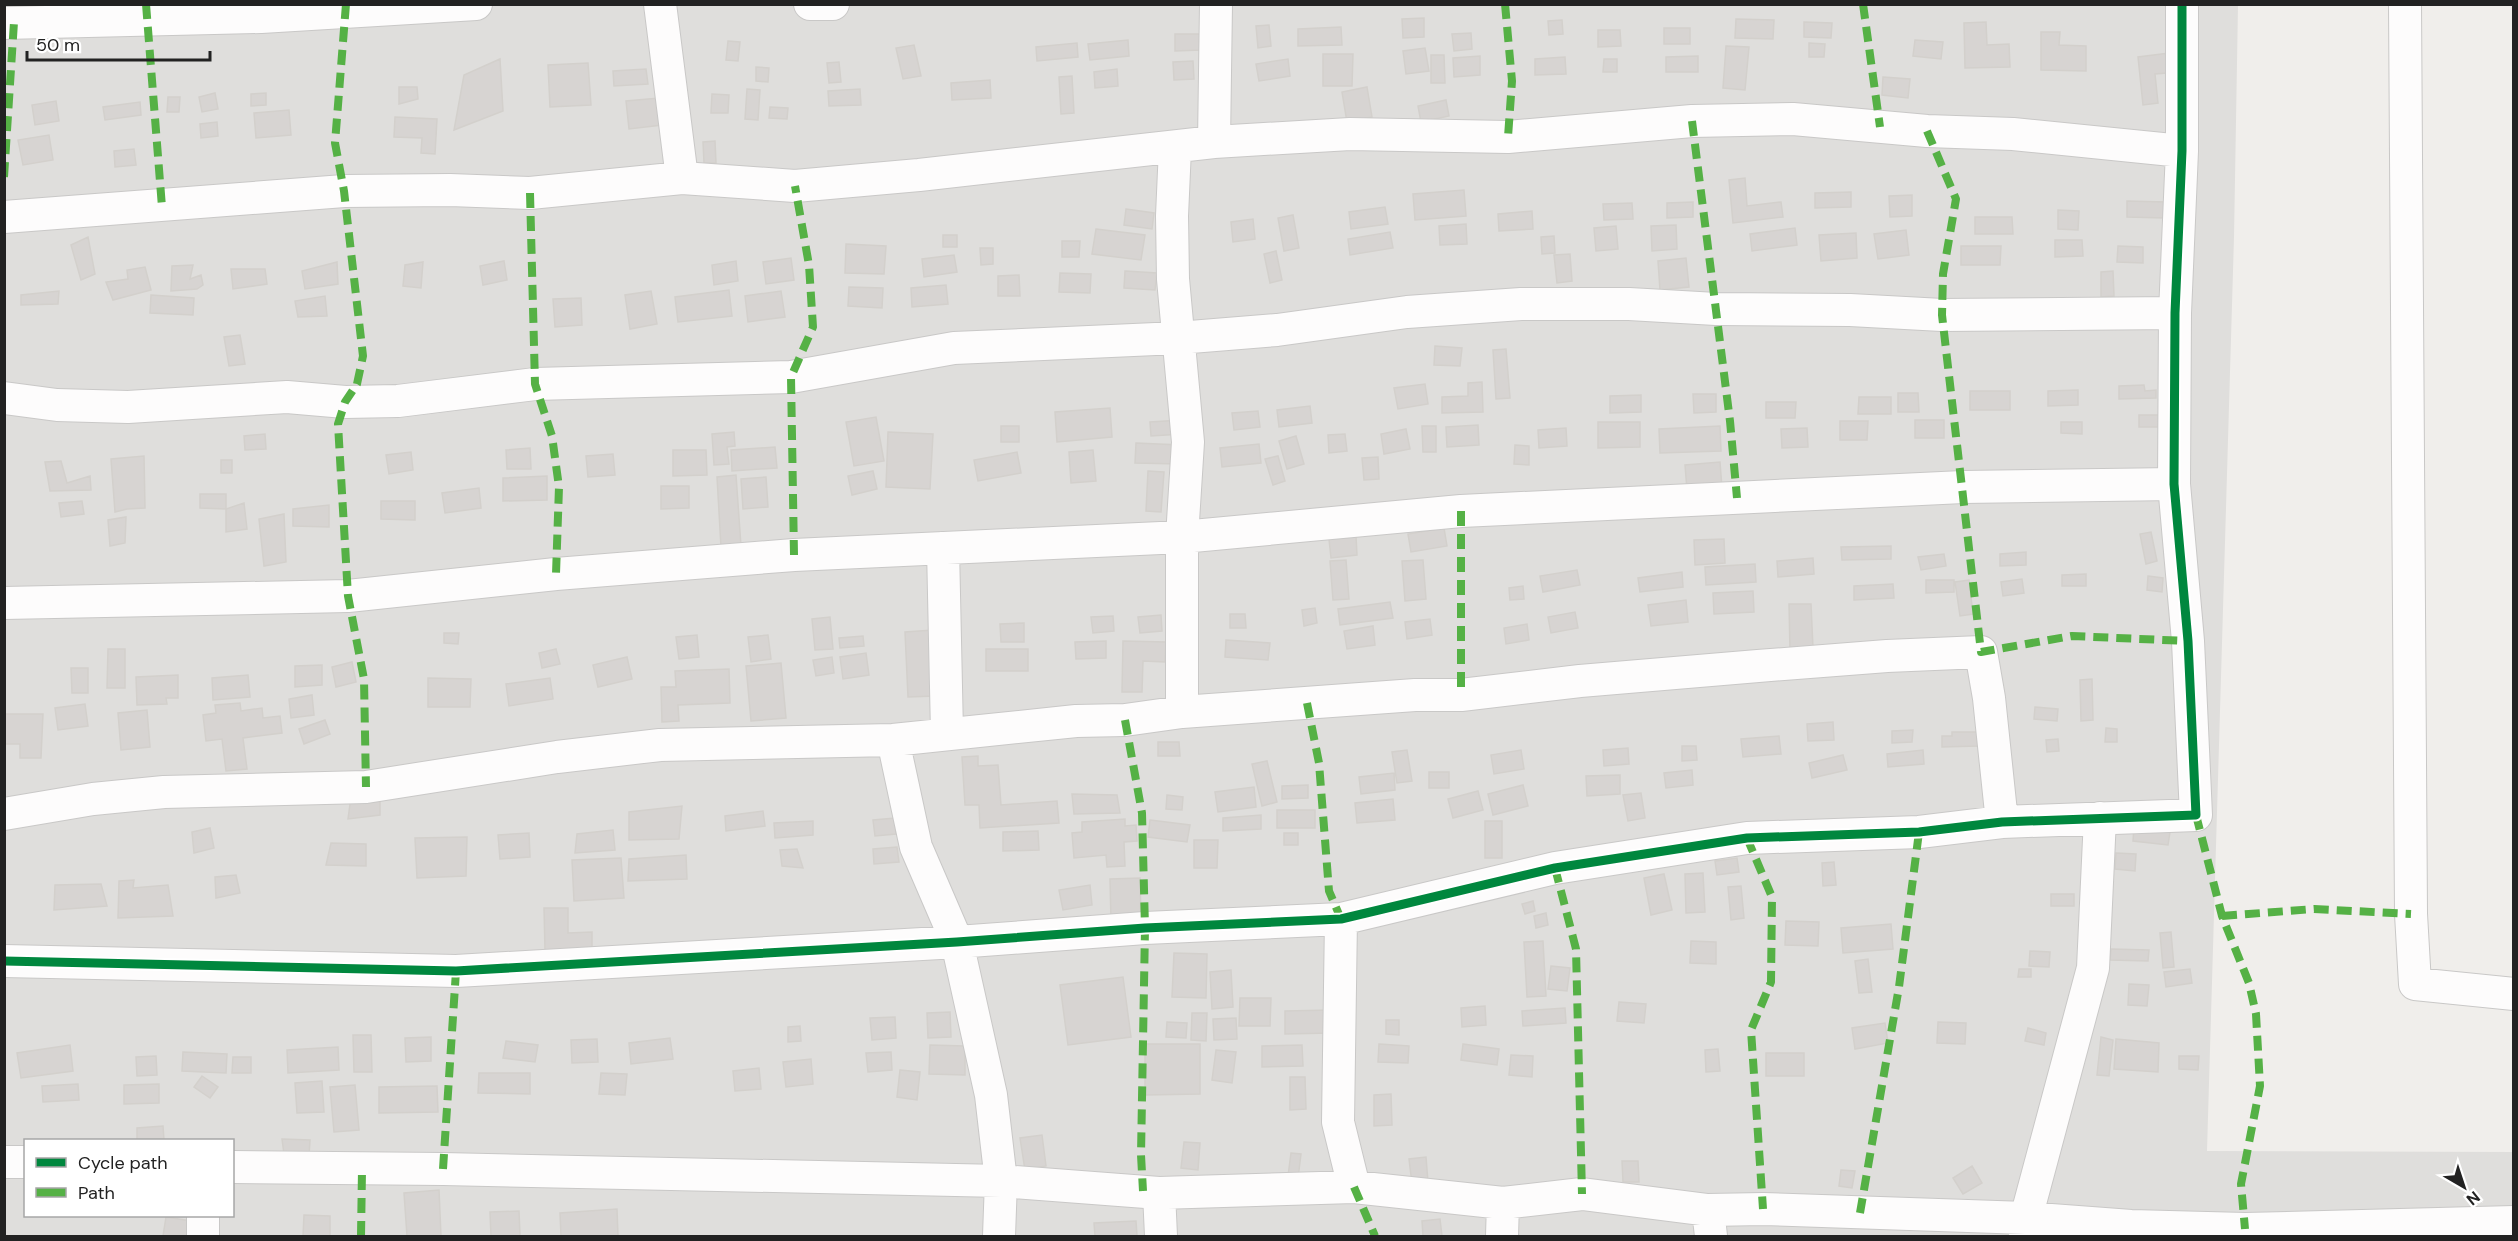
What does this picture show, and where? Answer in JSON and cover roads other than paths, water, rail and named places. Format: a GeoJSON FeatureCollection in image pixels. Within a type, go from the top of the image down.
{"type":"FeatureCollection","features":[{"type":"Feature","properties":{"kind":"street"},"geometry":{"type":"LineString","coordinates":[[4,23],[261,17],[476,4]]}},
{"type":"Feature","properties":{"kind":"street"},"geometry":{"type":"LineString","coordinates":[[660,4],[682,178]]}},
{"type":"Feature","properties":{"kind":"street"},"geometry":{"type":"LineString","coordinates":[[810,4],[833,4]]}},
{"type":"Feature","properties":{"kind":"street"},"geometry":{"type":"LineString","coordinates":[[1214,142],[1216,4]]}},
{"type":"Feature","properties":{"kind":"street"},"geometry":{"type":"LineString","coordinates":[[4,961],[456,971],[957,942],[1145,928],[1341,919],[1555,868],[1736,840],[1918,832],[2002,822],[2196,815],[2188,641],[2174,484],[2175,313],[2182,151],[2182,4]]}},
{"type":"Feature","properties":{"kind":"street"},"geometry":{"type":"LineString","coordinates":[[2405,4],[2410,914],[2415,984],[2514,994]]}},
{"type":"Feature","properties":{"kind":"street"},"geometry":{"type":"LineString","coordinates":[[4,217],[344,191],[450,190],[530,193],[682,178],[795,186],[1175,148],[1214,142],[1350,134],[1508,137],[1692,121],[1793,119],[1927,131],[2013,134],[2182,151]]}},
{"type":"Feature","properties":{"kind":"street"},"geometry":{"type":"LineString","coordinates":[[1175,148],[1172,216],[1173,279],[1188,442],[1182,537],[1182,712]]}},
{"type":"Feature","properties":{"kind":"street"},"geometry":{"type":"LineString","coordinates":[[4,398],[57,405],[128,407],[287,397],[345,402],[398,401],[535,384],[791,377],[954,348],[1178,338],[1277,330],[1407,312],[1521,304],[1629,304],[1716,309],[1850,310],[1942,315],[2175,313]]}},
{"type":"Feature","properties":{"kind":"street"},"geometry":{"type":"LineString","coordinates":[[4,603],[348,596],[579,572],[794,555],[1182,537],[1461,511],[1952,488],[2174,484]]}},
{"type":"Feature","properties":{"kind":"street"},"geometry":{"type":"LineString","coordinates":[[943,548],[947,733]]}},
{"type":"Feature","properties":{"kind":"street"},"geometry":{"type":"LineString","coordinates":[[4,814],[164,792],[366,787],[557,757],[660,745],[893,740],[1076,721],[1125,720],[1182,712],[1415,695],[1461,695],[1581,681],[1735,668],[1887,656],[1982,652],[2002,822]]}},
{"type":"Feature","properties":{"kind":"street"},"geometry":{"type":"LineString","coordinates":[[893,740],[915,847],[957,942],[991,1095],[1001,1181],[999,1236]]}},
{"type":"Feature","properties":{"kind":"street"},"geometry":{"type":"LineString","coordinates":[[2026,1227],[2093,968],[2100,818]]}},
{"type":"Feature","properties":{"kind":"street"},"geometry":{"type":"LineString","coordinates":[[1341,919],[1338,1122],[1354,1187]]}},
{"type":"Feature","properties":{"kind":"street"},"geometry":{"type":"LineString","coordinates":[[4,1161],[24,1162]]}},
{"type":"Feature","properties":{"kind":"street"},"geometry":{"type":"LineString","coordinates":[[234,1167],[443,1169],[1001,1181],[1159,1193],[1354,1187],[1503,1203],[1582,1194],[1709,1223],[1763,1209],[2026,1227],[2131,1226],[2246,1233],[2514,1222]]}},
{"type":"Feature","properties":{"kind":"street"},"geometry":{"type":"LineString","coordinates":[[1159,1193],[1161,1236]]}},
{"type":"Feature","properties":{"kind":"street"},"geometry":{"type":"LineString","coordinates":[[1502,1236],[1503,1203]]}},
{"type":"Feature","properties":{"kind":"street"},"geometry":{"type":"LineString","coordinates":[[202,1236],[203,1217]]}}]}
